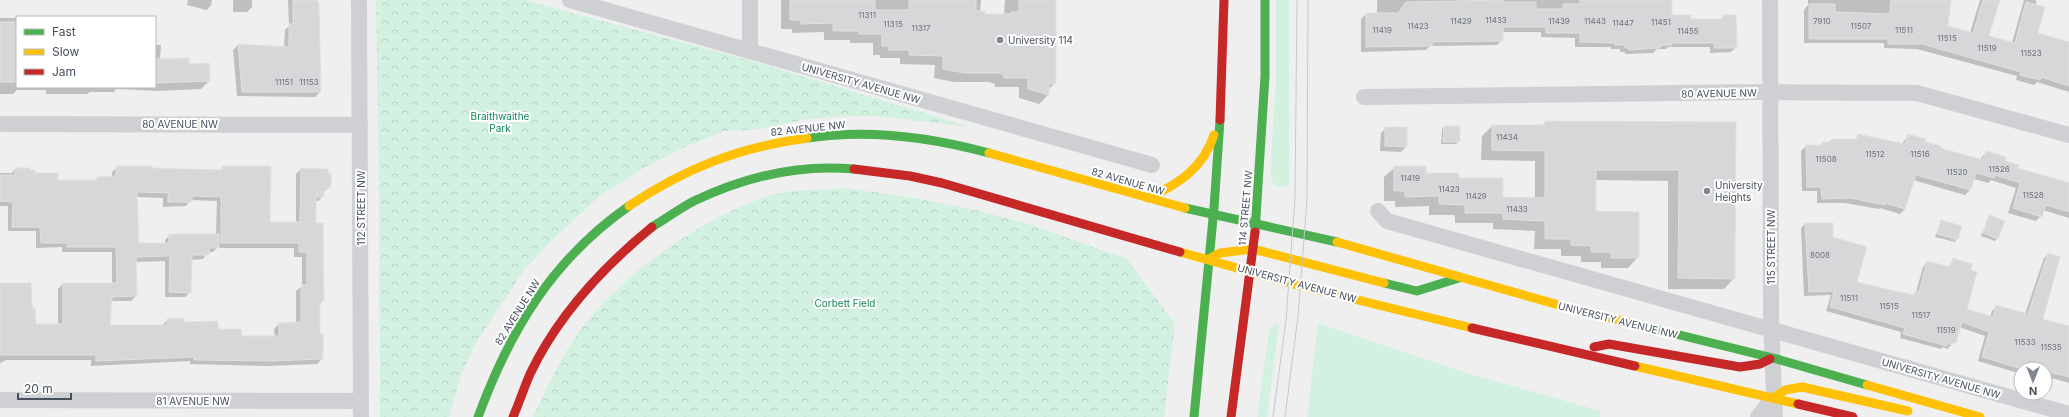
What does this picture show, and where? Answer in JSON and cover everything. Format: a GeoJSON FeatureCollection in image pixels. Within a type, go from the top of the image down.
{"type":"FeatureCollection","features":[{"type":"Feature","properties":{"kind":"main road"},"geometry":{"type":"LineString","coordinates":[[1194,417],[1221,109],[1224,0]]}},
{"type":"Feature","properties":{"kind":"main road","name":"114 STREET NW"},"geometry":{"type":"LineString","coordinates":[[1231,417],[1256,224],[1265,76],[1265,0]]}},
{"type":"Feature","properties":{"kind":"main road"},"geometry":{"type":"LineString","coordinates":[[1148,198],[1177,185],[1200,165],[1211,146],[1221,109]]}},
{"type":"Feature","properties":{"kind":"main road","name":"82 AVENUE NW"},"geometry":{"type":"LineString","coordinates":[[478,417],[504,351],[539,294],[570,255],[590,236],[646,194],[670,180],[735,152],[770,143],[826,135],[871,134],[916,137],[980,150],[1148,198],[1256,224]]}},
{"type":"Feature","properties":{"kind":"main road"},"geometry":{"type":"LineString","coordinates":[[514,417],[521,393],[552,335],[570,307],[589,283],[658,224],[707,194],[737,181],[778,172],[812,168],[857,168],[903,174],[969,190],[1209,259],[1220,253],[1253,249],[1411,290],[1422,291],[1459,278]]}},
{"type":"Feature","properties":{"kind":"main road","name":"UNIVERSITY AVENUE NW"},"geometry":{"type":"LineString","coordinates":[[1256,224],[1327,239],[1459,278],[1624,323],[1773,358],[1980,417]]}},
{"type":"Feature","properties":{"kind":"main road","name":"UNIVERSITY AVENUE NW"},"geometry":{"type":"LineString","coordinates":[[1209,259],[1301,286],[1853,417]]}},
{"type":"Feature","properties":{"kind":"main road"},"geometry":{"type":"LineString","coordinates":[[1570,350],[1609,344],[1740,366],[1760,364],[1773,358]]}},
{"type":"Feature","properties":{"kind":"main road"},"geometry":{"type":"LineString","coordinates":[[1773,398],[1785,390],[1802,387],[1923,412],[1966,413]]}},
{"type":"Feature","properties":{"kind":"street","name":"112 STREET NW"},"geometry":{"type":"LineString","coordinates":[[359,0],[361,409]]}},
{"type":"Feature","properties":{"kind":"street","name":"UNIVERSITY AVENUE NW"},"geometry":{"type":"LineString","coordinates":[[570,0],[1152,165]]}},
{"type":"Feature","properties":{"kind":"street"},"geometry":{"type":"LineString","coordinates":[[750,0],[750,51]]}},
{"type":"Feature","properties":{"kind":"street","name":"115 STREET NW"},"geometry":{"type":"LineString","coordinates":[[1770,0],[1771,331],[1775,417]]}},
{"type":"Feature","properties":{"kind":"street","name":"80 AVENUE NW"},"geometry":{"type":"LineString","coordinates":[[1364,97],[1770,92],[1917,93],[2069,135]]}},
{"type":"Feature","properties":{"kind":"street","name":"80 AVENUE NW"},"geometry":{"type":"LineString","coordinates":[[0,124],[360,124]]}},
{"type":"Feature","properties":{"kind":"street","name":"UNIVERSITY AVENUE NW"},"geometry":{"type":"LineString","coordinates":[[1378,212],[1387,221],[1771,331],[2069,414]]}},
{"type":"Feature","properties":{"kind":"street"},"geometry":{"type":"LineString","coordinates":[[1758,417],[1773,398]]}},
{"type":"Feature","properties":{"kind":"street","name":"81 AVENUE NW"},"geometry":{"type":"LineString","coordinates":[[0,400],[361,409]]}},
{"type":"Feature","properties":{"kind":"green space","name":"Braithwaithe Park"},"geometry":{"type":"Polygon","coordinates":[[[376,0],[524,0],[749,60],[970,127],[879,116],[839,116],[803,120],[751,130],[724,131],[687,146],[642,169],[601,195],[554,238],[524,270],[477,341],[461,375],[449,417],[380,417],[376,0]]]}},
{"type":"Feature","properties":{"kind":"green space"},"geometry":{"type":"Polygon","coordinates":[[[1276,0],[1289,0],[1289,187],[1274,186],[1270,172],[1276,79],[1276,0]]]}},
{"type":"Feature","properties":{"kind":"green space","name":"Corbett Field"},"geometry":{"type":"Polygon","coordinates":[[[845,188],[921,199],[980,211],[1025,223],[1127,259],[1175,324],[1164,417],[533,417],[561,361],[581,329],[599,307],[620,286],[644,266],[695,231],[749,203],[782,192],[845,188]]]}},
{"type":"Feature","properties":{"kind":"green space"},"geometry":{"type":"Polygon","coordinates":[[[1318,323],[1470,374],[1601,411],[1600,417],[1307,417],[1318,323]]]}},
{"type":"Feature","properties":{"kind":"green space"},"geometry":{"type":"Polygon","coordinates":[[[1279,324],[1267,417],[1257,417],[1269,331],[1272,325],[1279,324]]]}},
{"type":"Feature","properties":{"kind":"building"},"geometry":{"type":"Polygon","coordinates":[[[293,0],[317,0],[319,4],[321,92],[242,92],[238,44],[289,47],[289,24],[293,24],[293,0]]]}},
{"type":"Feature","properties":{"kind":"building"},"geometry":{"type":"Polygon","coordinates":[[[790,0],[875,0],[875,10],[909,10],[909,0],[976,0],[976,11],[985,11],[985,14],[1011,14],[1011,12],[1019,12],[1019,0],[1056,0],[1056,84],[1049,84],[1049,95],[1028,89],[1028,78],[1004,78],[1004,75],[999,73],[964,73],[943,69],[943,56],[909,55],[909,50],[889,50],[889,46],[882,46],[882,34],[859,34],[859,31],[833,31],[833,23],[801,24],[801,20],[790,20],[790,0]]]}},
{"type":"Feature","properties":{"kind":"building"},"geometry":{"type":"Polygon","coordinates":[[[1504,0],[1504,2],[1536,2],[1536,9],[1563,9],[1563,4],[1580,4],[1580,0],[1672,0],[1672,15],[1691,15],[1691,19],[1723,19],[1723,15],[1736,15],[1737,48],[1714,48],[1714,43],[1672,43],[1672,45],[1663,45],[1659,48],[1629,50],[1629,48],[1625,48],[1625,45],[1615,45],[1615,43],[1580,42],[1580,33],[1546,33],[1546,27],[1503,27],[1503,41],[1432,42],[1432,46],[1366,47],[1366,13],[1398,13],[1406,2],[1504,0]]]}},
{"type":"Feature","properties":{"kind":"building"},"geometry":{"type":"Polygon","coordinates":[[[1891,0],[1951,0],[1948,26],[1973,33],[1983,0],[2000,0],[1989,36],[2015,43],[2026,2],[2045,7],[2038,33],[2069,42],[2069,86],[2041,77],[2040,80],[2020,75],[2021,72],[1922,44],[1888,44],[1888,39],[1809,39],[1809,4],[1835,4],[1835,12],[1890,14],[1891,0]]]}},
{"type":"Feature","properties":{"kind":"building"},"geometry":{"type":"Polygon","coordinates":[[[0,22],[16,22],[16,82],[0,82],[0,22]]]}},
{"type":"Feature","properties":{"kind":"building"},"geometry":{"type":"Polygon","coordinates":[[[189,58],[189,64],[209,63],[210,81],[156,83],[156,59],[189,58]]]}},
{"type":"Feature","properties":{"kind":"building","name":"University Heights"},"geometry":{"type":"Polygon","coordinates":[[[1545,121],[1736,122],[1735,279],[1678,278],[1679,170],[1596,170],[1596,211],[1639,212],[1639,258],[1611,258],[1611,252],[1591,252],[1591,246],[1571,245],[1571,239],[1545,239],[1545,221],[1503,219],[1503,213],[1465,213],[1465,205],[1439,204],[1439,196],[1405,197],[1405,191],[1394,191],[1394,166],[1426,166],[1426,173],[1459,173],[1459,178],[1503,178],[1503,197],[1545,198],[1545,151],[1492,150],[1492,125],[1545,125],[1545,121]]]}},
{"type":"Feature","properties":{"kind":"building"},"geometry":{"type":"Polygon","coordinates":[[[1444,126],[1460,126],[1460,142],[1443,142],[1444,126]]]}},
{"type":"Feature","properties":{"kind":"building"},"geometry":{"type":"Polygon","coordinates":[[[1385,127],[1407,127],[1407,147],[1385,146],[1385,127]]]}},
{"type":"Feature","properties":{"kind":"building"},"geometry":{"type":"Polygon","coordinates":[[[1858,134],[1905,144],[1908,134],[1926,139],[1926,142],[1941,146],[1940,148],[1983,160],[1986,151],[2006,157],[2005,161],[2019,165],[2018,168],[2069,183],[2069,212],[2046,205],[2042,217],[2013,208],[2020,183],[1995,175],[1994,178],[1976,173],[1971,190],[1916,175],[1905,209],[1885,203],[1885,205],[1850,198],[1822,199],[1821,187],[1807,187],[1806,145],[1822,145],[1822,142],[1832,142],[1832,139],[1857,139],[1858,134]]]}},
{"type":"Feature","properties":{"kind":"building"},"geometry":{"type":"Polygon","coordinates":[[[116,166],[152,166],[152,168],[222,170],[222,166],[271,166],[270,222],[300,222],[301,168],[328,169],[328,173],[331,173],[331,187],[324,189],[324,197],[316,197],[316,223],[323,223],[324,301],[320,301],[320,334],[323,334],[323,359],[273,361],[194,360],[194,357],[96,361],[96,355],[0,355],[0,283],[31,283],[32,308],[35,308],[36,324],[63,324],[63,283],[117,283],[116,247],[67,247],[67,243],[41,243],[40,227],[12,227],[13,202],[0,201],[0,175],[15,175],[15,168],[30,168],[30,170],[35,170],[35,173],[58,173],[58,180],[97,180],[97,177],[116,176],[116,166]],[[137,192],[139,243],[169,243],[169,234],[219,234],[219,248],[209,248],[209,255],[192,255],[191,293],[169,292],[170,256],[136,257],[137,296],[112,297],[110,325],[167,325],[167,319],[184,318],[184,322],[218,321],[218,329],[241,329],[242,336],[279,336],[279,323],[301,322],[301,285],[307,285],[307,252],[299,252],[299,243],[221,243],[221,197],[192,196],[192,202],[168,202],[168,193],[137,192]]]}},
{"type":"Feature","properties":{"kind":"building"},"geometry":{"type":"Polygon","coordinates":[[[1989,215],[2005,221],[1998,239],[1983,233],[1989,215]]]}},
{"type":"Feature","properties":{"kind":"building"},"geometry":{"type":"Polygon","coordinates":[[[1941,220],[1962,226],[1958,240],[1937,234],[1941,220]]]}},
{"type":"Feature","properties":{"kind":"building"},"geometry":{"type":"Polygon","coordinates":[[[1805,223],[1833,223],[1833,237],[1867,247],[1857,282],[1914,295],[1915,291],[1919,292],[1927,261],[1950,267],[1953,258],[1972,264],[1971,270],[1977,272],[1967,309],[1993,317],[1996,305],[2028,314],[2048,253],[2060,257],[2043,319],[2069,326],[2069,377],[2053,373],[2053,361],[2013,361],[2013,366],[1982,357],[1989,332],[1962,322],[1956,343],[1953,342],[1952,345],[1947,343],[1947,346],[1903,334],[1905,328],[1830,307],[1834,291],[1809,292],[1805,223]]]}},
{"type":"Feature","properties":{"kind":"tram line"},"geometry":{"type":"LineString","coordinates":[[1273,417],[1286,320],[1295,199],[1297,0]]}},
{"type":"Feature","properties":{"kind":"tram line"},"geometry":{"type":"LineString","coordinates":[[1285,417],[1298,316],[1307,200],[1308,0]]}},
{"type":"Feature","properties":{"kind":"traffic: fast"},"geometry":{"type":"LineString","coordinates":[[1255,232],[1265,76],[1265,0]]}},
{"type":"Feature","properties":{"kind":"traffic: fast"},"geometry":{"type":"LineString","coordinates":[[1194,417],[1214,208],[1220,120]]}},
{"type":"Feature","properties":{"kind":"traffic: fast"},"geometry":{"type":"LineString","coordinates":[[807,138],[853,134],[899,136],[967,147],[989,153]]}},
{"type":"Feature","properties":{"kind":"traffic: fast"},"geometry":{"type":"LineString","coordinates":[[652,227],[694,201],[732,185],[752,179],[772,174],[812,169],[854,169]]}},
{"type":"Feature","properties":{"kind":"traffic: fast"},"geometry":{"type":"LineString","coordinates":[[478,417],[504,355],[537,299],[577,250],[602,227],[629,206]]}},
{"type":"Feature","properties":{"kind":"traffic: fast"},"geometry":{"type":"LineString","coordinates":[[1185,208],[1337,242]]}},
{"type":"Feature","properties":{"kind":"traffic: fast"},"geometry":{"type":"LineString","coordinates":[[1384,283],[1417,291],[1459,278]]}},
{"type":"Feature","properties":{"kind":"traffic: fast"},"geometry":{"type":"LineString","coordinates":[[1631,323],[1773,358],[1867,385]]}},
{"type":"Feature","properties":{"kind":"traffic: slow"},"geometry":{"type":"LineString","coordinates":[[1148,198],[1170,187],[1188,174],[1203,157],[1214,135]]}},
{"type":"Feature","properties":{"kind":"traffic: slow"},"geometry":{"type":"LineString","coordinates":[[629,206],[671,181],[714,161],[759,147],[807,138]]}},
{"type":"Feature","properties":{"kind":"traffic: slow"},"geometry":{"type":"LineString","coordinates":[[989,153],[1185,208]]}},
{"type":"Feature","properties":{"kind":"traffic: slow"},"geometry":{"type":"LineString","coordinates":[[1337,242],[1580,311],[1631,323]]}},
{"type":"Feature","properties":{"kind":"traffic: slow"},"geometry":{"type":"LineString","coordinates":[[1209,259],[1220,253],[1253,249],[1384,283]]}},
{"type":"Feature","properties":{"kind":"traffic: slow"},"geometry":{"type":"LineString","coordinates":[[1180,252],[1301,286],[1472,328]]}},
{"type":"Feature","properties":{"kind":"traffic: slow"},"geometry":{"type":"LineString","coordinates":[[1635,366],[1798,404]]}},
{"type":"Feature","properties":{"kind":"traffic: slow"},"geometry":{"type":"LineString","coordinates":[[1867,385],[1980,417]]}},
{"type":"Feature","properties":{"kind":"traffic: slow"},"geometry":{"type":"LineString","coordinates":[[1773,398],[1785,390],[1802,387],[1908,411]]}},
{"type":"Feature","properties":{"kind":"traffic: jam"},"geometry":{"type":"LineString","coordinates":[[1220,120],[1224,0]]}},
{"type":"Feature","properties":{"kind":"traffic: jam"},"geometry":{"type":"LineString","coordinates":[[854,169],[910,176],[942,183],[1180,252]]}},
{"type":"Feature","properties":{"kind":"traffic: jam"},"geometry":{"type":"LineString","coordinates":[[513,417],[530,374],[541,352],[568,312],[599,276],[652,227]]}},
{"type":"Feature","properties":{"kind":"traffic: jam"},"geometry":{"type":"LineString","coordinates":[[1231,417],[1255,232]]}},
{"type":"Feature","properties":{"kind":"traffic: jam"},"geometry":{"type":"LineString","coordinates":[[1472,328],[1635,366]]}},
{"type":"Feature","properties":{"kind":"traffic: jam"},"geometry":{"type":"LineString","coordinates":[[1594,347],[1609,344],[1740,367],[1760,364],[1770,359]]}},
{"type":"Feature","properties":{"kind":"traffic: jam"},"geometry":{"type":"LineString","coordinates":[[1798,404],[1853,417]]}},
{"type":"Feature","properties":{"kind":"place","name":"University 114"},"geometry":{"type":"Point","coordinates":[1000,40]}},
{"type":"Feature","properties":{"kind":"place","name":"University Heights"},"geometry":{"type":"Point","coordinates":[1707,191]}}]}
